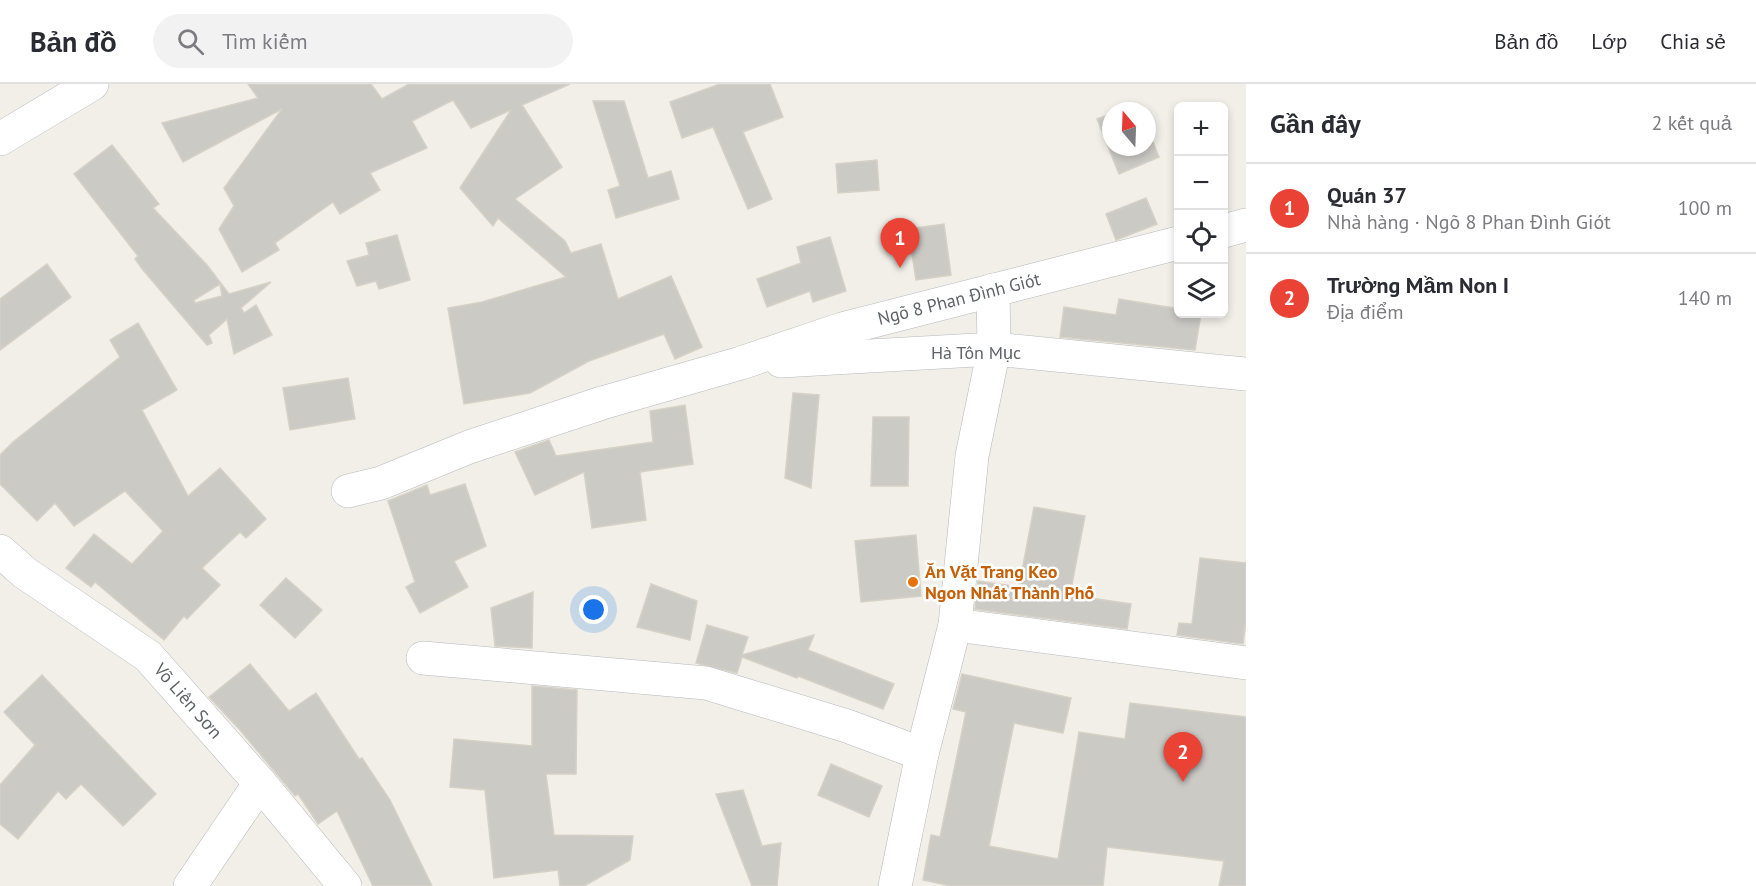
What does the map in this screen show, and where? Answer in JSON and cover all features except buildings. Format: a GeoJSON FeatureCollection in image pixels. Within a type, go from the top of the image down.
{"type":"FeatureCollection","features":[{"type":"Feature","properties":{"kind":"street"},"geometry":{"type":"LineString","coordinates":[[0,139],[92,84]]}},
{"type":"Feature","properties":{"kind":"street"},"geometry":{"type":"LineString","coordinates":[[1228,230],[1246,225]]}},
{"type":"Feature","properties":{"kind":"street","name":"Ngõ 8 Phan Đình Giót"},"geometry":{"type":"LineString","coordinates":[[741,363],[842,329],[1174,244]]}},
{"type":"Feature","properties":{"kind":"street"},"geometry":{"type":"LineString","coordinates":[[895,886],[922,754],[955,625],[972,456],[994,349],[993,290]]}},
{"type":"Feature","properties":{"kind":"street","name":"Hà Tôn Mục"},"geometry":{"type":"LineString","coordinates":[[741,363],[994,349],[1246,374]]}},
{"type":"Feature","properties":{"kind":"street"},"geometry":{"type":"LineString","coordinates":[[348,491],[381,483],[469,447],[591,407],[741,363]]}},
{"type":"Feature","properties":{"kind":"street","name":"Võ Liên Sơn"},"geometry":{"type":"LineString","coordinates":[[0,551],[25,573],[148,656],[260,783],[345,886]]}},
{"type":"Feature","properties":{"kind":"street"},"geometry":{"type":"LineString","coordinates":[[955,625],[1246,663]]}},
{"type":"Feature","properties":{"kind":"street"},"geometry":{"type":"LineString","coordinates":[[423,658],[706,683],[847,726],[922,754]]}},
{"type":"Feature","properties":{"kind":"street"},"geometry":{"type":"LineString","coordinates":[[190,886],[260,783]]}},
{"type":"Feature","properties":{"kind":"place","name":"Quán 37"},"geometry":{"type":"Point","coordinates":[900,268]}},
{"type":"Feature","properties":{"kind":"place","name":"Ăn Vặt Trang Keo Ngon Nhất Thành Phố"},"geometry":{"type":"Point","coordinates":[913,582]}},
{"type":"Feature","properties":{"kind":"place","name":"Trường Mầm Non I"},"geometry":{"type":"Point","coordinates":[1183,782]}}]}
